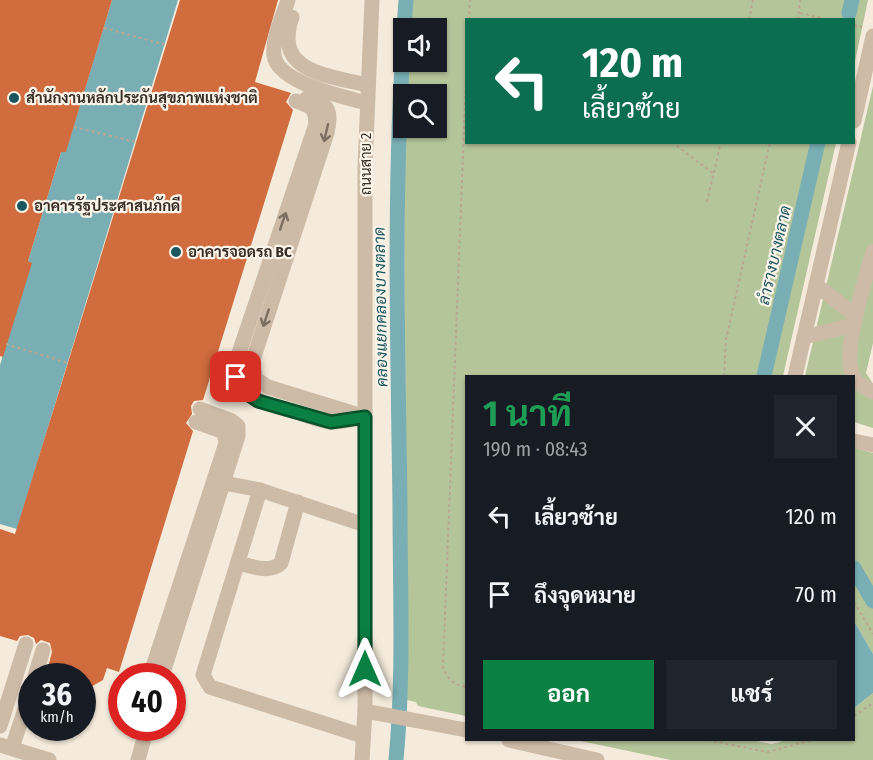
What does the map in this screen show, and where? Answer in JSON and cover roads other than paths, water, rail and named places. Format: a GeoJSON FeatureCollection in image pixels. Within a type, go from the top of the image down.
{"type":"FeatureCollection","features":[{"type":"Feature","properties":{"kind":"street"},"geometry":{"type":"LineString","coordinates":[[288,0],[276,35],[274,53],[279,69],[303,83],[366,103]]}},
{"type":"Feature","properties":{"kind":"street"},"geometry":{"type":"LineString","coordinates":[[298,0],[286,42],[291,55],[309,69],[367,85]]}},
{"type":"Feature","properties":{"kind":"street","name":"ถนนสาย 2"},"geometry":{"type":"LineString","coordinates":[[362,760],[365,711],[366,103],[372,0]]}},
{"type":"Feature","properties":{"kind":"street"},"geometry":{"type":"LineString","coordinates":[[855,117],[873,36]]}},
{"type":"Feature","properties":{"kind":"street"},"geometry":{"type":"LineString","coordinates":[[279,69],[291,55]]}},
{"type":"Feature","properties":{"kind":"street"},"geometry":{"type":"LineString","coordinates":[[297,98],[327,108],[330,114],[329,123],[252,363],[256,379],[268,387],[365,417],[331,422],[258,401],[245,392],[236,377],[235,367],[238,356],[316,124],[315,111],[312,106],[297,98]]}},
{"type":"Feature","properties":{"kind":"street"},"geometry":{"type":"LineString","coordinates":[[795,375],[849,144]]}},
{"type":"Feature","properties":{"kind":"street"},"geometry":{"type":"LineString","coordinates":[[852,375],[849,367],[855,321],[873,251]]}},
{"type":"Feature","properties":{"kind":"street"},"geometry":{"type":"LineString","coordinates":[[816,285],[855,321]]}},
{"type":"Feature","properties":{"kind":"street"},"geometry":{"type":"LineString","coordinates":[[804,337],[855,321]]}},
{"type":"Feature","properties":{"kind":"street"},"geometry":{"type":"LineString","coordinates":[[245,392],[256,379]]}},
{"type":"Feature","properties":{"kind":"street"},"geometry":{"type":"LineString","coordinates":[[855,380],[873,392]]}},
{"type":"Feature","properties":{"kind":"street"},"geometry":{"type":"LineString","coordinates":[[154,663],[226,443],[224,432],[198,416],[232,421],[238,426],[238,436],[166,663]]}},
{"type":"Feature","properties":{"kind":"street"},"geometry":{"type":"LineString","coordinates":[[855,441],[873,445]]}},
{"type":"Feature","properties":{"kind":"street"},"geometry":{"type":"LineString","coordinates":[[224,483],[260,490],[365,525]]}},
{"type":"Feature","properties":{"kind":"street"},"geometry":{"type":"LineString","coordinates":[[260,490],[203,675],[205,683],[210,687],[363,736]]}},
{"type":"Feature","properties":{"kind":"street"},"geometry":{"type":"LineString","coordinates":[[238,563],[269,569],[281,563],[298,502]]}},
{"type":"Feature","properties":{"kind":"street"},"geometry":{"type":"LineString","coordinates":[[0,726],[26,644]]}},
{"type":"Feature","properties":{"kind":"street"},"geometry":{"type":"LineString","coordinates":[[39,663],[43,650]]}},
{"type":"Feature","properties":{"kind":"street"},"geometry":{"type":"LineString","coordinates":[[365,711],[465,730]]}},
{"type":"Feature","properties":{"kind":"street"},"geometry":{"type":"LineString","coordinates":[[18,720],[6,747],[49,760]]}},
{"type":"Feature","properties":{"kind":"street"},"geometry":{"type":"LineString","coordinates":[[138,760],[143,741]]}},
{"type":"Feature","properties":{"kind":"street"},"geometry":{"type":"LineString","coordinates":[[513,741],[597,760]]}},
{"type":"Feature","properties":{"kind":"water"},"geometry":{"type":"Polygon","coordinates":[[[112,0],[178,0],[17,529],[0,524],[0,365],[61,152],[66,151],[112,0]]]}},
{"type":"Feature","properties":{"kind":"water"},"geometry":{"type":"Polygon","coordinates":[[[855,623],[873,654],[873,693],[855,707],[855,623]]]}},
{"type":"Feature","properties":{"kind":"waterway","name":"คลองแยกคลองบางตลาด"},"geometry":{"type":"LineString","coordinates":[[405,18],[406,0]]}},
{"type":"Feature","properties":{"kind":"waterway","name":"ลำรางบางตลาด"},"geometry":{"type":"LineString","coordinates":[[849,13],[852,0]]}},
{"type":"Feature","properties":{"kind":"waterway","name":"คลองแยกคลองบางตลาด"},"geometry":{"type":"LineString","coordinates":[[396,760],[401,633],[397,211],[402,72]]}},
{"type":"Feature","properties":{"kind":"waterway","name":"ลำรางบางตลาด"},"geometry":{"type":"LineString","coordinates":[[764,375],[818,144]]}},
{"type":"Feature","properties":{"kind":"waterway","name":"ลำรางบางตลาด"},"geometry":{"type":"LineString","coordinates":[[855,570],[873,601]]}},
{"type":"Feature","properties":{"kind":"place","name":"สำนักงานหลักประกันสุขภาพแห่งชาติ"},"geometry":{"type":"Point","coordinates":[14,98]}},
{"type":"Feature","properties":{"kind":"place","name":"อาคารรัฐประศาสนภักดี"},"geometry":{"type":"Point","coordinates":[22,206]}},
{"type":"Feature","properties":{"kind":"place","name":"อาคารจอดรถ BC"},"geometry":{"type":"Point","coordinates":[176,252]}}]}
